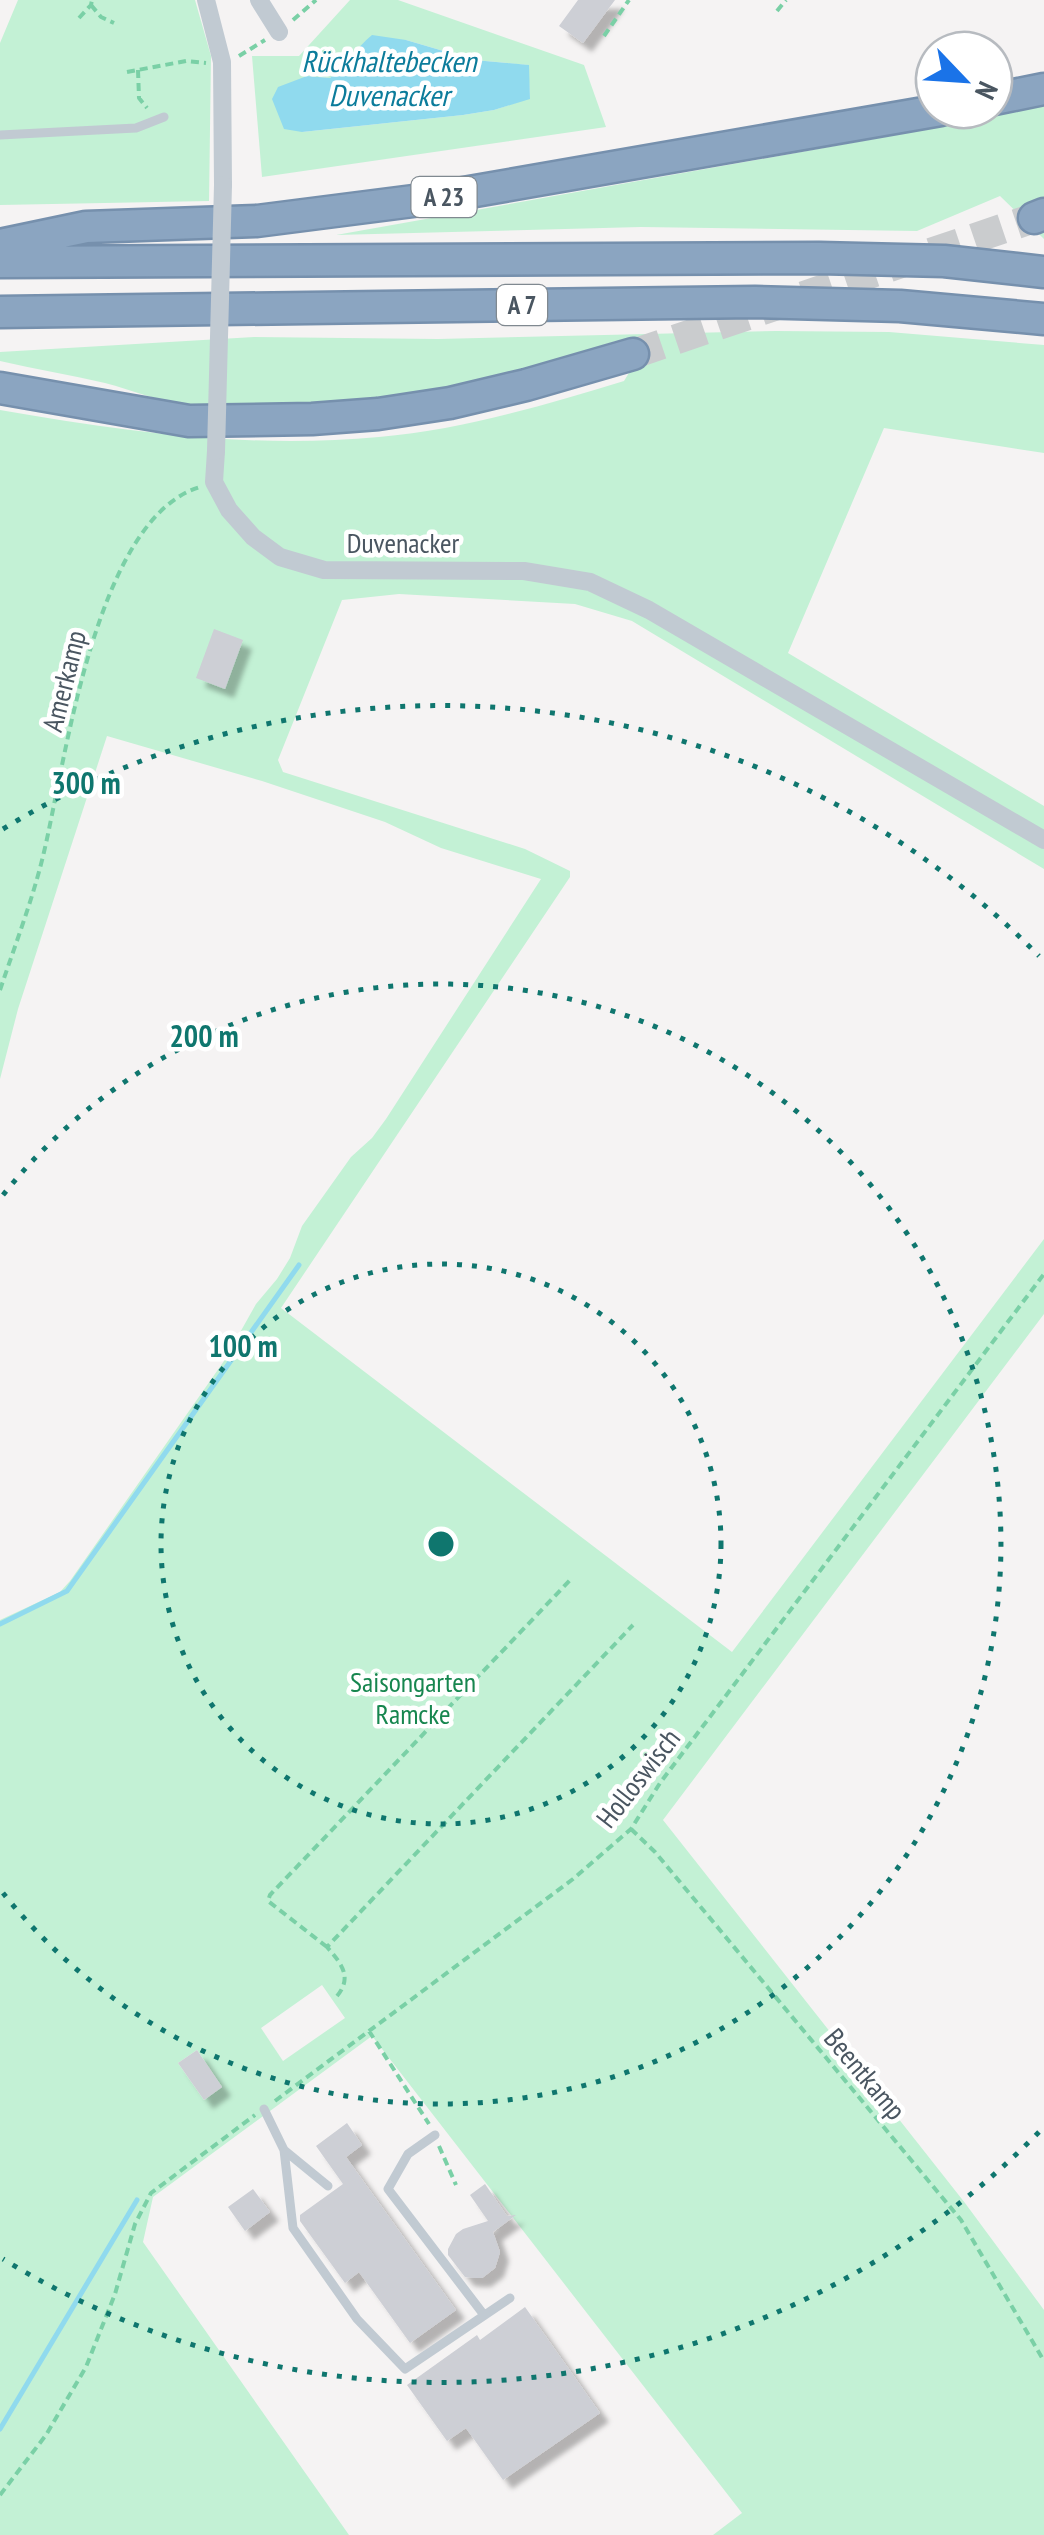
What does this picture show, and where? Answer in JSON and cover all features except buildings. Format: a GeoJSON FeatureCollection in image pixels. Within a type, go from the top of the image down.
{"type":"FeatureCollection","features":[{"type":"Feature","properties":{"kind":"highway"},"geometry":{"type":"LineString","coordinates":[[1014,95],[1044,88]]}},
{"type":"Feature","properties":{"kind":"highway","name":"A 23"},"geometry":{"type":"LineString","coordinates":[[0,245],[86,228],[257,221],[430,199],[914,115]]}},
{"type":"Feature","properties":{"kind":"highway","name":"A 7"},"geometry":{"type":"LineString","coordinates":[[0,262],[818,258],[944,261],[1044,272]]}},
{"type":"Feature","properties":{"kind":"highway","name":"A 7"},"geometry":{"type":"LineString","coordinates":[[0,312],[756,302],[900,306],[1044,319]]}},
{"type":"Feature","properties":{"kind":"highway"},"geometry":{"type":"LineString","coordinates":[[0,388],[189,421],[312,419],[450,403],[526,386],[633,354]]}},
{"type":"Feature","properties":{"kind":"street"},"geometry":{"type":"LineString","coordinates":[[206,0],[222,62],[223,185],[214,482]]}},
{"type":"Feature","properties":{"kind":"street"},"geometry":{"type":"LineString","coordinates":[[260,0],[279,32]]}},
{"type":"Feature","properties":{"kind":"street","name":"Duvenacker"},"geometry":{"type":"LineString","coordinates":[[214,482],[229,510],[253,537],[280,557],[324,570],[524,572],[590,582],[649,610],[1044,840]]}},
{"type":"Feature","properties":{"kind":"lane"},"geometry":{"type":"LineString","coordinates":[[0,135],[136,128],[164,117]]}},
{"type":"Feature","properties":{"kind":"lane"},"geometry":{"type":"LineString","coordinates":[[264,2109],[284,2150],[293,2228],[357,2319],[404,2369],[510,2298]]}},
{"type":"Feature","properties":{"kind":"lane"},"geometry":{"type":"LineString","coordinates":[[435,2135],[408,2154],[388,2189],[484,2315]]}},
{"type":"Feature","properties":{"kind":"lane"},"geometry":{"type":"LineString","coordinates":[[284,2150],[328,2186]]}},
{"type":"Feature","properties":{"kind":"path"},"geometry":{"type":"LineString","coordinates":[[238,56],[279,32],[316,0]]}},
{"type":"Feature","properties":{"kind":"path"},"geometry":{"type":"LineString","coordinates":[[604,36],[630,0]]}},
{"type":"Feature","properties":{"kind":"path"},"geometry":{"type":"LineString","coordinates":[[777,11],[786,0]]}},
{"type":"Feature","properties":{"kind":"path"},"geometry":{"type":"LineString","coordinates":[[79,18],[92,2],[101,17],[114,23]]}},
{"type":"Feature","properties":{"kind":"path"},"geometry":{"type":"LineString","coordinates":[[127,72],[186,61],[204,63]]}},
{"type":"Feature","properties":{"kind":"path"},"geometry":{"type":"LineString","coordinates":[[138,70],[140,98],[147,108],[164,117]]}},
{"type":"Feature","properties":{"kind":"path","name":"Amerkamp"},"geometry":{"type":"LineString","coordinates":[[0,990],[42,858],[88,654],[112,587],[128,553],[156,513],[190,490],[214,482]]}},
{"type":"Feature","properties":{"kind":"path","name":"Holloswisch"},"geometry":{"type":"LineString","coordinates":[[0,2495],[46,2434],[86,2367],[115,2294],[135,2224],[151,2193],[573,1879],[631,1829],[660,1784],[1044,1274]]}},
{"type":"Feature","properties":{"kind":"path"},"geometry":{"type":"LineString","coordinates":[[337,1996],[346,1974],[327,1947],[268,1901],[270,1895],[572,1578]]}},
{"type":"Feature","properties":{"kind":"path"},"geometry":{"type":"LineString","coordinates":[[327,1947],[632,1625]]}},
{"type":"Feature","properties":{"kind":"path","name":"Beentkamp"},"geometry":{"type":"LineString","coordinates":[[631,1829],[655,1852],[961,2220],[1044,2362]]}},
{"type":"Feature","properties":{"kind":"path"},"geometry":{"type":"LineString","coordinates":[[369,2031],[435,2135],[456,2186]]}},
{"type":"Feature","properties":{"kind":"green space"},"geometry":{"type":"Polygon","coordinates":[[[18,0],[195,0],[211,56],[209,201],[0,205],[0,43],[18,0]]]}},
{"type":"Feature","properties":{"kind":"green space"},"geometry":{"type":"Polygon","coordinates":[[[350,0],[398,0],[584,65],[606,127],[262,177],[252,56],[299,56],[350,0]],[[406,40],[357,47],[346,65],[330,78],[307,76],[302,132],[463,115],[530,98],[528,65],[474,60],[406,40]]]}},
{"type":"Feature","properties":{"kind":"green space"},"geometry":{"type":"Polygon","coordinates":[[[1044,104],[1044,239],[1000,196],[917,231],[641,227],[336,235],[921,130],[1014,130],[1014,110],[1044,104]]]}},
{"type":"Feature","properties":{"kind":"green space","name":"Saisongarten Ramcke"},"geometry":{"type":"Polygon","coordinates":[[[889,332],[1044,345],[1044,453],[884,428],[788,653],[1044,806],[1044,869],[632,621],[575,604],[399,594],[342,600],[278,760],[283,772],[525,849],[570,871],[570,877],[281,1308],[732,1652],[1044,1239],[1044,1314],[663,1820],[965,2203],[1044,2310],[1044,2535],[713,2535],[742,2513],[372,2036],[153,2197],[143,2242],[349,2535],[0,2535],[0,1620],[60,1592],[70,1581],[224,1361],[256,1304],[290,1258],[302,1226],[351,1157],[386,1119],[541,879],[441,848],[385,822],[262,781],[107,736],[18,1009],[0,1079],[0,410],[236,440],[379,437],[472,423],[564,399],[624,381],[635,363],[629,346],[616,341],[510,373],[405,395],[298,407],[243,407],[167,401],[105,383],[0,361],[0,352],[254,337],[438,339],[889,332]],[[322,1985],[261,2028],[283,2061],[345,2018],[322,1985]],[[197,2050],[178,2063],[204,2100],[222,2087],[197,2050]]]}},
{"type":"Feature","properties":{"kind":"water","name":"Rückhaltebecken Duvenacker"},"geometry":{"type":"Polygon","coordinates":[[[372,35],[406,40],[474,60],[529,65],[530,99],[463,115],[302,132],[284,129],[272,99],[278,87],[307,76],[330,78],[372,35]]]}},
{"type":"Feature","properties":{"kind":"waterway"},"geometry":{"type":"LineString","coordinates":[[0,1624],[67,1591],[299,1265]]}},
{"type":"Feature","properties":{"kind":"waterway"},"geometry":{"type":"LineString","coordinates":[[0,2429],[137,2200]]}},
{"type":"Feature","properties":{"kind":"tunnel"},"geometry":{"type":"LineString","coordinates":[[633,354],[1034,218]]}}]}
